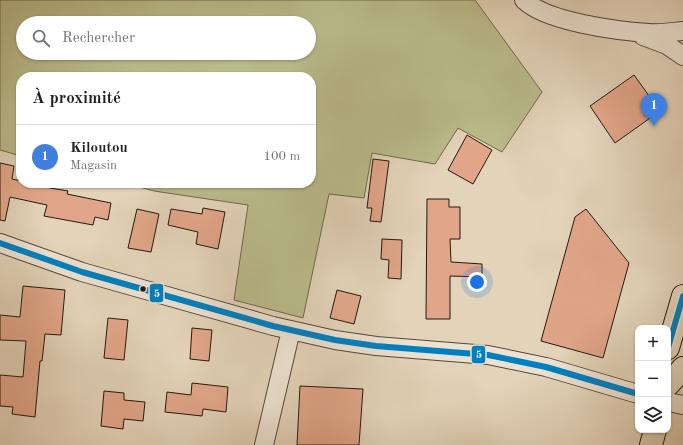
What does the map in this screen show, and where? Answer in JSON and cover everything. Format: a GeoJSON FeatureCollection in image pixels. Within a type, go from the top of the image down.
{"type":"FeatureCollection","features":[{"type":"Feature","properties":{"kind":"main road"},"geometry":{"type":"LineString","coordinates":[[671,338],[683,296]]}},
{"type":"Feature","properties":{"kind":"main road"},"geometry":{"type":"LineString","coordinates":[[671,382],[683,368]]}},
{"type":"Feature","properties":{"kind":"main road"},"geometry":{"type":"LineString","coordinates":[[650,445],[654,433]]}},
{"type":"Feature","properties":{"kind":"street"},"geometry":{"type":"LineString","coordinates":[[524,0],[531,6],[544,13],[574,22],[651,33],[683,31]]}},
{"type":"Feature","properties":{"kind":"street"},"geometry":{"type":"LineString","coordinates":[[625,30],[667,45],[683,56]]}},
{"type":"Feature","properties":{"kind":"street"},"geometry":{"type":"LineString","coordinates":[[0,243],[82,272],[291,330],[376,346],[488,355],[546,367],[635,393]]}},
{"type":"Feature","properties":{"kind":"street"},"geometry":{"type":"LineString","coordinates":[[264,445],[291,330]]}},
{"type":"Feature","properties":{"kind":"street"},"geometry":{"type":"LineString","coordinates":[[671,403],[683,405]]}},
{"type":"Feature","properties":{"kind":"green space"},"geometry":{"type":"Polygon","coordinates":[[[0,0],[475,0],[542,92],[502,152],[458,128],[435,164],[372,153],[364,198],[329,194],[303,318],[234,300],[248,205],[154,191],[143,188],[316,188],[316,72],[16,72],[16,155],[0,150],[0,0]]]}},
{"type":"Feature","properties":{"kind":"building"},"geometry":{"type":"Polygon","coordinates":[[[634,75],[660,111],[615,143],[590,106],[634,75]]]}},
{"type":"Feature","properties":{"kind":"building"},"geometry":{"type":"Polygon","coordinates":[[[467,135],[492,150],[473,184],[448,170],[467,135]]]}},
{"type":"Feature","properties":{"kind":"building"},"geometry":{"type":"Polygon","coordinates":[[[373,159],[389,161],[381,222],[370,221],[372,208],[367,208],[373,159]]]}},
{"type":"Feature","properties":{"kind":"building"},"geometry":{"type":"Polygon","coordinates":[[[0,163],[14,166],[12,179],[16,180],[16,188],[50,188],[68,191],[67,194],[111,203],[108,220],[95,217],[93,225],[44,216],[47,205],[10,197],[5,221],[0,220],[0,163]]]}},
{"type":"Feature","properties":{"kind":"building"},"geometry":{"type":"Polygon","coordinates":[[[427,199],[449,199],[449,207],[460,207],[460,239],[450,239],[451,262],[482,264],[482,277],[450,276],[450,319],[426,319],[427,199]]]}},
{"type":"Feature","properties":{"kind":"building"},"geometry":{"type":"Polygon","coordinates":[[[203,208],[225,212],[218,249],[196,244],[198,232],[168,225],[171,209],[202,214],[203,208]]]}},
{"type":"Feature","properties":{"kind":"building"},"geometry":{"type":"Polygon","coordinates":[[[137,209],[159,214],[151,252],[128,248],[137,209]]]}},
{"type":"Feature","properties":{"kind":"building"},"geometry":{"type":"Polygon","coordinates":[[[586,209],[629,263],[603,358],[541,341],[575,217],[586,209]]]}},
{"type":"Feature","properties":{"kind":"building"},"geometry":{"type":"Polygon","coordinates":[[[382,239],[402,240],[401,279],[388,278],[389,260],[381,259],[382,239]]]}},
{"type":"Feature","properties":{"kind":"building"},"geometry":{"type":"Polygon","coordinates":[[[23,286],[65,290],[61,335],[45,334],[42,361],[40,361],[35,417],[12,414],[13,407],[0,406],[0,375],[23,377],[26,341],[0,340],[0,315],[20,317],[23,286]]]}},
{"type":"Feature","properties":{"kind":"building"},"geometry":{"type":"Polygon","coordinates":[[[337,290],[361,296],[354,324],[330,318],[337,290]]]}},
{"type":"Feature","properties":{"kind":"building"},"geometry":{"type":"Polygon","coordinates":[[[108,318],[128,320],[124,360],[104,358],[108,318]]]}},
{"type":"Feature","properties":{"kind":"building"},"geometry":{"type":"Polygon","coordinates":[[[192,328],[212,330],[209,361],[190,359],[192,328]]]}},
{"type":"Feature","properties":{"kind":"building"},"geometry":{"type":"Polygon","coordinates":[[[192,383],[228,387],[226,412],[203,409],[202,416],[165,412],[167,392],[191,395],[192,383]]]}},
{"type":"Feature","properties":{"kind":"building"},"geometry":{"type":"Polygon","coordinates":[[[300,386],[363,389],[359,445],[297,445],[300,386]]]}},
{"type":"Feature","properties":{"kind":"building"},"geometry":{"type":"Polygon","coordinates":[[[104,391],[124,393],[124,400],[145,402],[143,421],[124,419],[123,429],[101,426],[104,391]]]}},
{"type":"Feature","properties":{"kind":"transit line","name":"5"},"geometry":{"type":"LineString","coordinates":[[0,243],[82,272],[273,326],[335,340],[376,346],[488,355],[546,367],[635,393]]}},
{"type":"Feature","properties":{"kind":"transit line","name":"5"},"geometry":{"type":"LineString","coordinates":[[671,338],[683,296]]}},
{"type":"Feature","properties":{"kind":"place","name":"Kiloutou"},"geometry":{"type":"Point","coordinates":[654,126]}}]}
